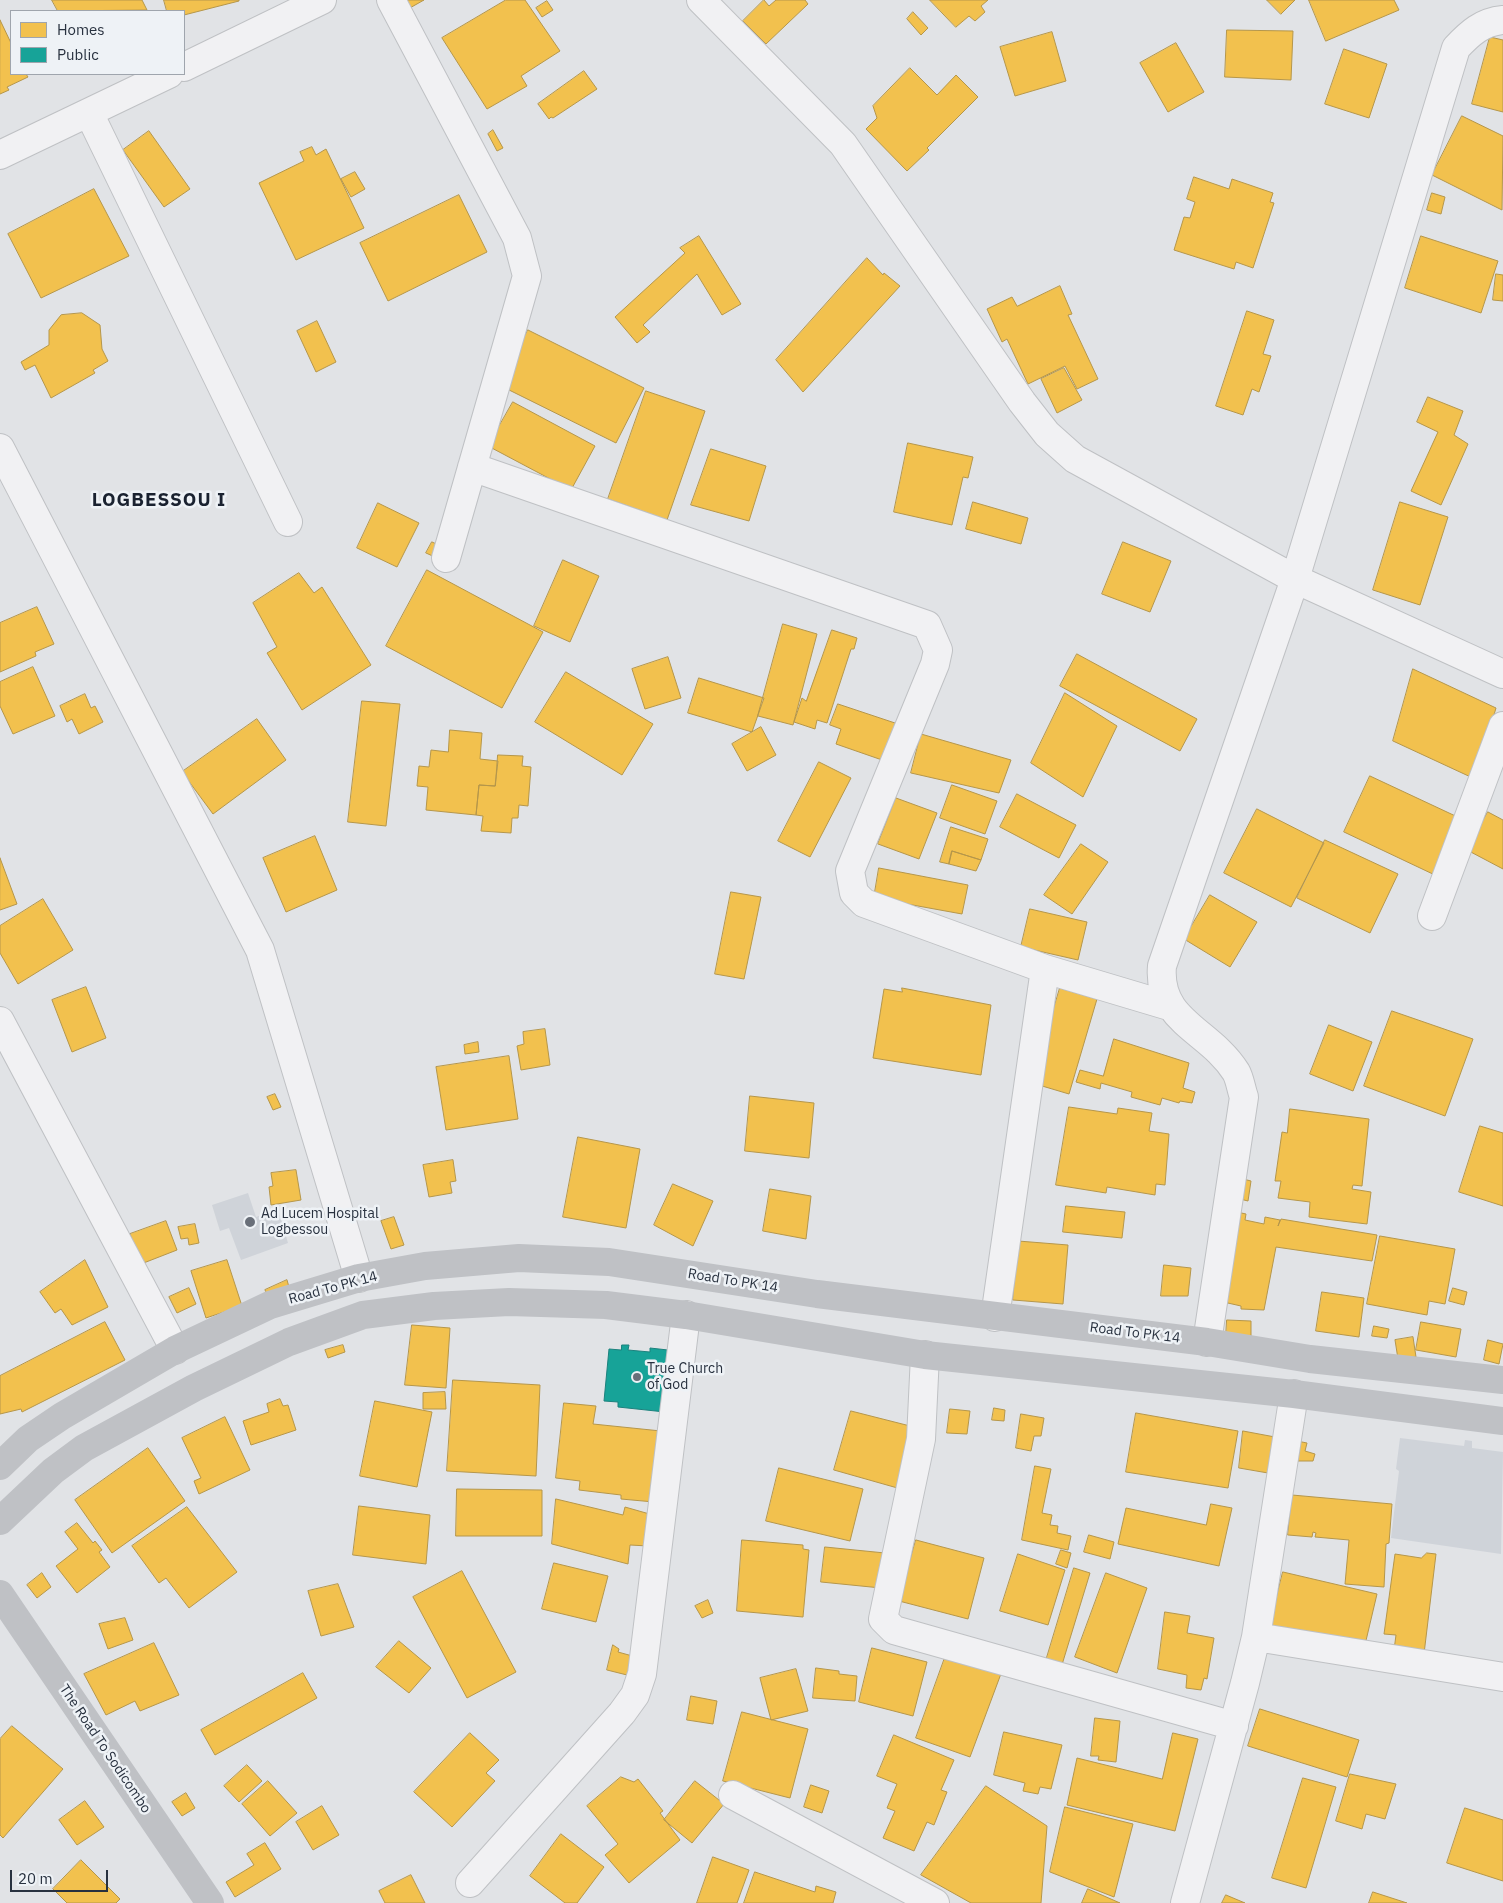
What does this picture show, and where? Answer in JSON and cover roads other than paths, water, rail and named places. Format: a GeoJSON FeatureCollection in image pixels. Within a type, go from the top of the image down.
{"type":"FeatureCollection","features":[{"type":"Feature","properties":{"kind":"main road","name":"Road To PK 14"},"geometry":{"type":"LineString","coordinates":[[3,1462],[28,1439],[62,1416],[175,1350],[270,1306],[359,1278],[425,1266],[518,1258],[609,1262],[817,1294],[1207,1342],[1310,1359],[1503,1380]]}},
{"type":"Feature","properties":{"kind":"main road"},"geometry":{"type":"LineString","coordinates":[[0,1521],[53,1471],[84,1448],[194,1388],[289,1342],[364,1315],[434,1306],[508,1302],[606,1305],[686,1315],[925,1355],[1294,1394],[1503,1421]]}},
{"type":"Feature","properties":{"kind":"main road","name":"The Road To Sodicombo"},"geometry":{"type":"LineString","coordinates":[[0,1594],[210,1903]]}},
{"type":"Feature","properties":{"kind":"street"},"geometry":{"type":"LineString","coordinates":[[185,67],[322,0]]}},
{"type":"Feature","properties":{"kind":"street"},"geometry":{"type":"LineString","coordinates":[[391,0],[517,238],[527,276],[446,558]]}},
{"type":"Feature","properties":{"kind":"street"},"geometry":{"type":"LineString","coordinates":[[701,0],[843,144],[1022,402],[1047,434],[1075,459],[1296,578],[1503,674]]}},
{"type":"Feature","properties":{"kind":"street"},"geometry":{"type":"LineString","coordinates":[[1207,1342],[1244,1097],[1236,1072],[1218,1051],[1169,1006],[1160,984],[1162,966],[1296,578],[1456,48],[1472,31],[1490,22],[1503,20]]}},
{"type":"Feature","properties":{"kind":"street"},"geometry":{"type":"LineString","coordinates":[[0,155],[167,75]]}},
{"type":"Feature","properties":{"kind":"street"},"geometry":{"type":"LineString","coordinates":[[89,113],[288,522]]}},
{"type":"Feature","properties":{"kind":"street"},"geometry":{"type":"LineString","coordinates":[[0,448],[260,950],[359,1278]]}},
{"type":"Feature","properties":{"kind":"street"},"geometry":{"type":"LineString","coordinates":[[472,467],[927,625],[938,650],[935,664],[850,870],[854,893],[864,903],[1045,969],[1169,1006]]}},
{"type":"Feature","properties":{"kind":"street"},"geometry":{"type":"LineString","coordinates":[[1432,916],[1503,726]]}},
{"type":"Feature","properties":{"kind":"street"},"geometry":{"type":"LineString","coordinates":[[995,1317],[1045,969]]}},
{"type":"Feature","properties":{"kind":"street"},"geometry":{"type":"LineString","coordinates":[[0,1020],[175,1350]]}},
{"type":"Feature","properties":{"kind":"street"},"geometry":{"type":"LineString","coordinates":[[470,1883],[622,1713],[635,1695],[642,1674],[686,1315]]}},
{"type":"Feature","properties":{"kind":"street"},"geometry":{"type":"LineString","coordinates":[[925,1355],[921,1439],[883,1620],[894,1630],[1234,1726]]}},
{"type":"Feature","properties":{"kind":"street"},"geometry":{"type":"LineString","coordinates":[[1185,1903],[1234,1726],[1256,1637],[1294,1394]]}},
{"type":"Feature","properties":{"kind":"street"},"geometry":{"type":"LineString","coordinates":[[1256,1637],[1503,1677]]}},
{"type":"Feature","properties":{"kind":"street"},"geometry":{"type":"LineString","coordinates":[[733,1795],[935,1903]]}},
{"type":"Feature","properties":{"kind":"place","name":"Ad Lucem Hospital Logbessou"},"geometry":{"type":"Point","coordinates":[250,1222]}},
{"type":"Feature","properties":{"kind":"place","name":"True Church of God"},"geometry":{"type":"Point","coordinates":[637,1377]}},
{"type":"Feature","properties":{"kind":"district","name":"LOGBESSOU I"},"geometry":{"type":"Point","coordinates":[159,501]}}]}
